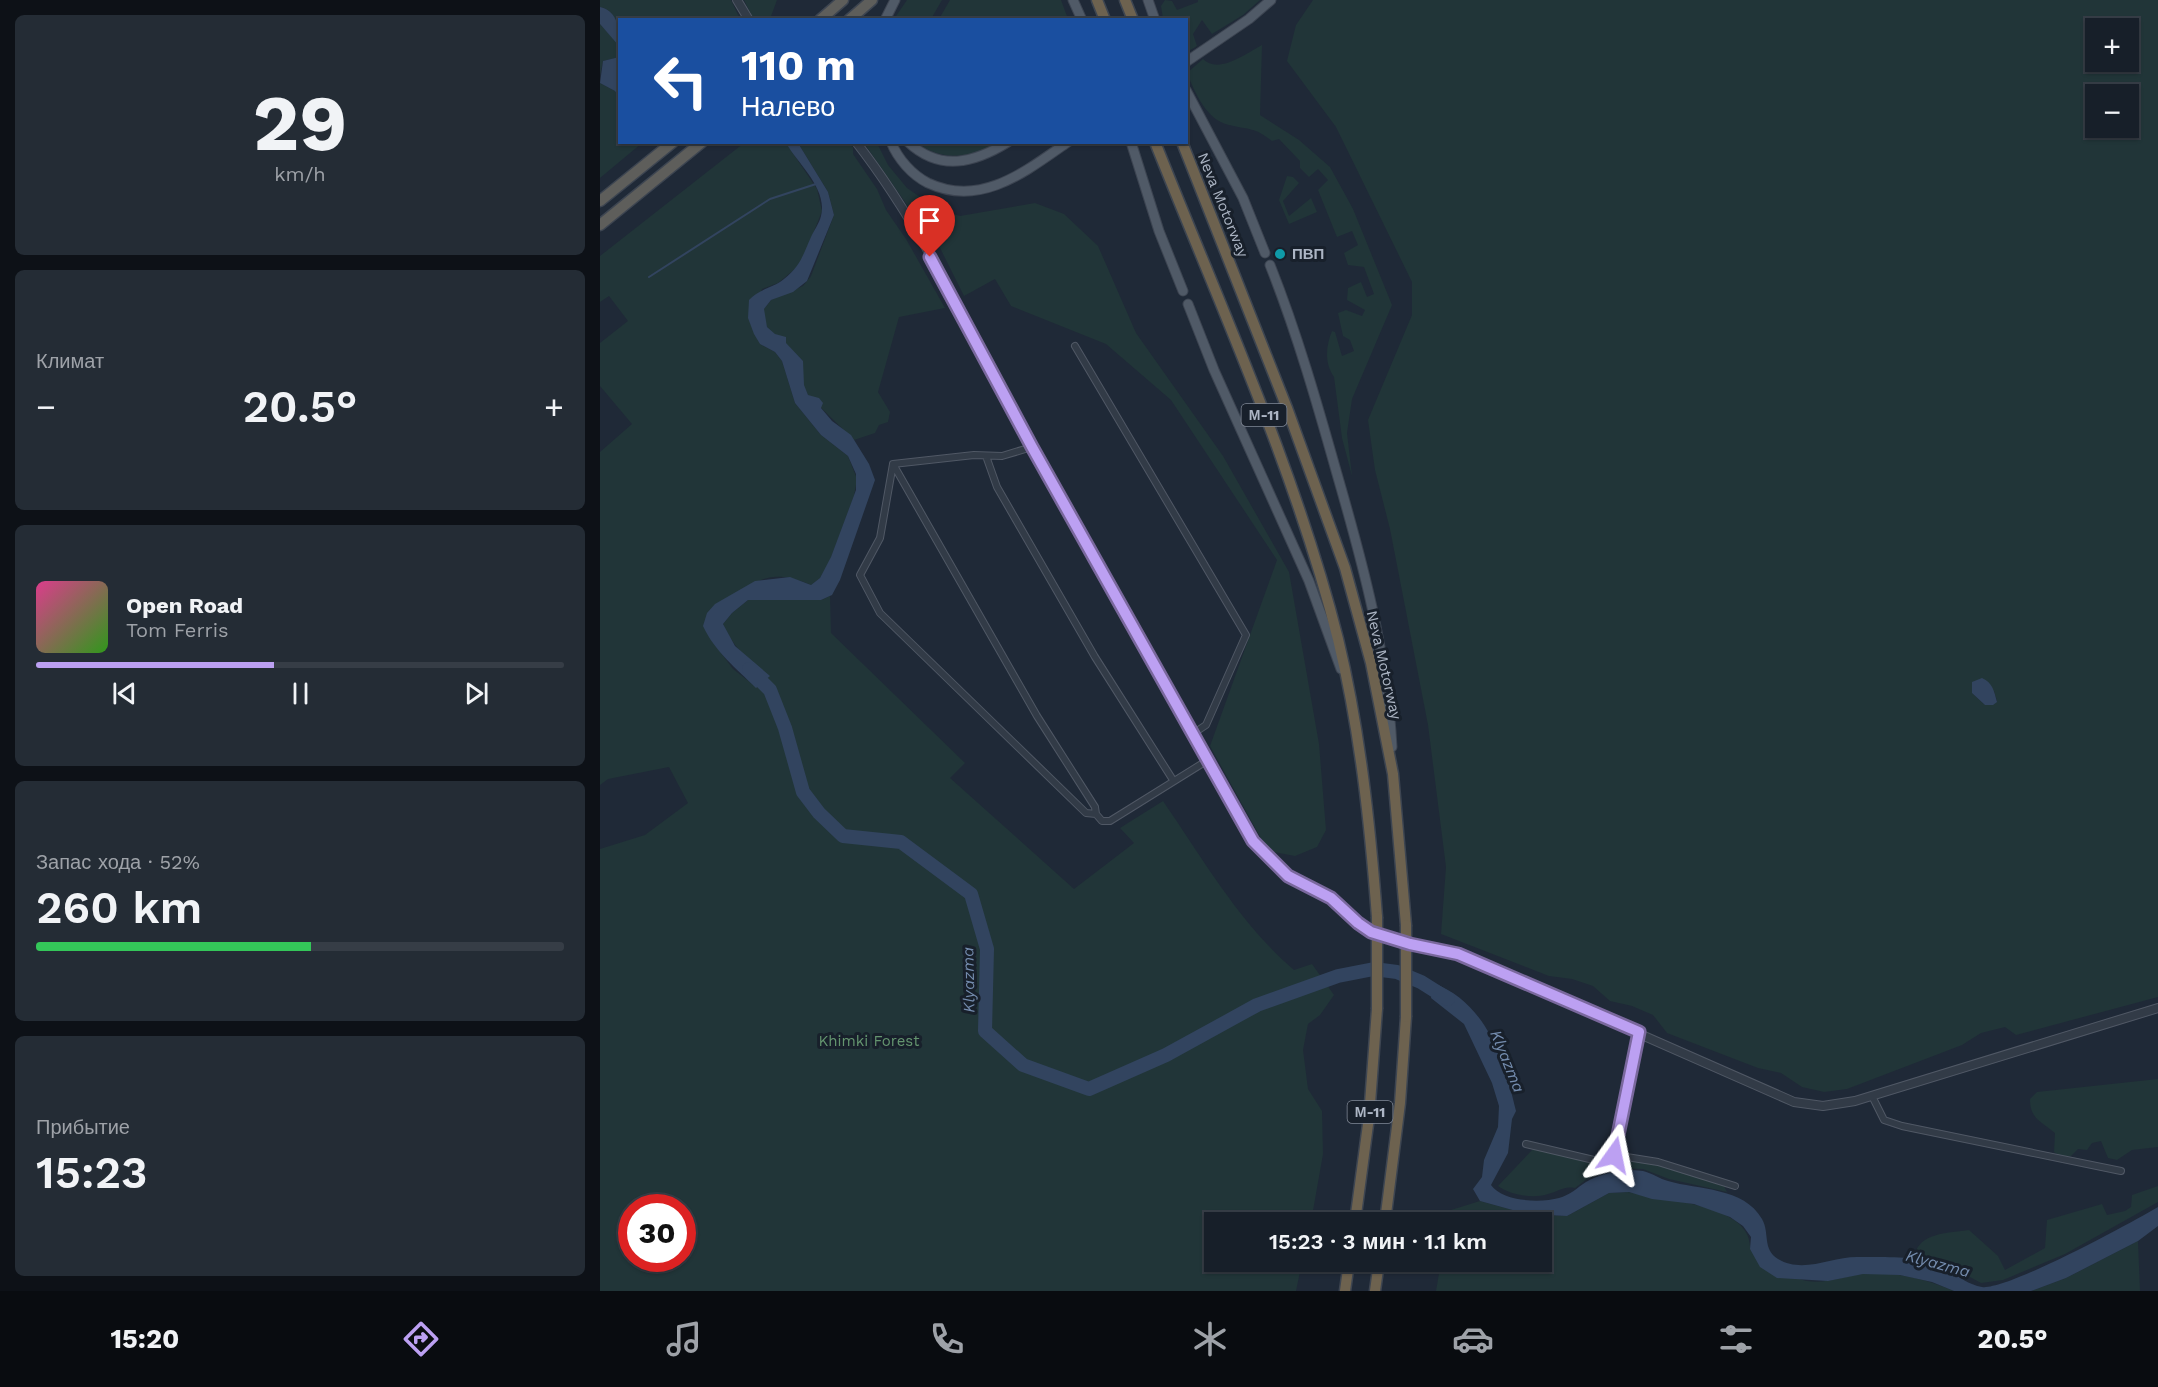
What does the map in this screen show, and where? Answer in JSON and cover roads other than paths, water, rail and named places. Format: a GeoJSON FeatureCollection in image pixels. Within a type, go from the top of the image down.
{"type":"FeatureCollection","features":[{"type":"Feature","properties":{"kind":"highway"},"geometry":{"type":"LineString","coordinates":[[822,18],[843,0]]}},
{"type":"Feature","properties":{"kind":"highway"},"geometry":{"type":"LineString","coordinates":[[851,18],[872,0]]}},
{"type":"Feature","properties":{"kind":"highway"},"geometry":{"type":"LineString","coordinates":[[1097,0],[1104,18]]}},
{"type":"Feature","properties":{"kind":"highway"},"geometry":{"type":"LineString","coordinates":[[1125,0],[1131,18]]}},
{"type":"Feature","properties":{"kind":"highway"},"geometry":{"type":"LineString","coordinates":[[600,201],[671,144]]}},
{"type":"Feature","properties":{"kind":"highway"},"geometry":{"type":"LineString","coordinates":[[600,225],[700,144]]}},
{"type":"Feature","properties":{"kind":"highway","name":"М-11"},"geometry":{"type":"LineString","coordinates":[[1156,144],[1292,492],[1322,581],[1350,694],[1371,836],[1377,917],[1377,1009],[1370,1117],[1356,1212]]}},
{"type":"Feature","properties":{"kind":"highway","name":"Neva Motorway"},"geometry":{"type":"LineString","coordinates":[[1183,144],[1291,419],[1345,568],[1371,663],[1393,774],[1406,926],[1406,1017],[1400,1103],[1386,1212]]}},
{"type":"Feature","properties":{"kind":"highway"},"geometry":{"type":"LineString","coordinates":[[1345,1289],[1348,1272]]}},
{"type":"Feature","properties":{"kind":"highway"},"geometry":{"type":"LineString","coordinates":[[1375,1291],[1378,1272]]}},
{"type":"Feature","properties":{"kind":"main road"},"geometry":{"type":"LineString","coordinates":[[886,18],[894,0]]}},
{"type":"Feature","properties":{"kind":"main road"},"geometry":{"type":"LineString","coordinates":[[1073,0],[1079,18]]}},
{"type":"Feature","properties":{"kind":"main road"},"geometry":{"type":"LineString","coordinates":[[1148,0],[1154,18]]}},
{"type":"Feature","properties":{"kind":"main road"},"geometry":{"type":"LineString","coordinates":[[1188,61],[1271,0]]}},
{"type":"Feature","properties":{"kind":"main road"},"geometry":{"type":"LineString","coordinates":[[1188,94],[1243,198],[1265,253]]}},
{"type":"Feature","properties":{"kind":"main road"},"geometry":{"type":"LineString","coordinates":[[892,144],[904,164],[923,181],[949,191],[965,193],[1005,183],[1065,144]]}},
{"type":"Feature","properties":{"kind":"main road"},"geometry":{"type":"LineString","coordinates":[[911,144],[929,158],[958,163],[985,156],[1005,144]]}},
{"type":"Feature","properties":{"kind":"main road"},"geometry":{"type":"LineString","coordinates":[[1132,144],[1159,231],[1183,291]]}},
{"type":"Feature","properties":{"kind":"main road","name":"М-11"},"geometry":{"type":"LineString","coordinates":[[1270,265],[1291,318],[1361,557],[1382,648],[1390,702],[1393,774]]}},
{"type":"Feature","properties":{"kind":"main road","name":"М-11"},"geometry":{"type":"LineString","coordinates":[[1188,304],[1214,370],[1309,581],[1350,694]]}},
{"type":"Feature","properties":{"kind":"street"},"geometry":{"type":"LineString","coordinates":[[737,0],[748,18]]}},
{"type":"Feature","properties":{"kind":"street"},"geometry":{"type":"LineString","coordinates":[[857,144],[882,178],[941,277],[1032,447],[1253,841],[1269,860],[1288,876],[1331,898],[1371,932],[1410,944],[1458,954],[1794,1102],[1823,1106],[1872,1096],[2158,1008]]}},
{"type":"Feature","properties":{"kind":"street"},"geometry":{"type":"LineString","coordinates":[[1075,346],[1245,635],[1206,726],[1194,733]]}},
{"type":"Feature","properties":{"kind":"street"},"geometry":{"type":"LineString","coordinates":[[893,464],[1002,456],[1032,447]]}},
{"type":"Feature","properties":{"kind":"street"},"geometry":{"type":"LineString","coordinates":[[986,456],[997,487],[1095,657],[1173,780]]}},
{"type":"Feature","properties":{"kind":"street"},"geometry":{"type":"LineString","coordinates":[[893,464],[1037,716],[1102,821],[1110,821],[1208,760]]}},
{"type":"Feature","properties":{"kind":"street"},"geometry":{"type":"LineString","coordinates":[[893,464],[880,538],[860,575],[862,583],[880,613],[1086,813],[1096,814]]}},
{"type":"Feature","properties":{"kind":"street"},"geometry":{"type":"LineString","coordinates":[[1614,1155],[1639,1032]]}},
{"type":"Feature","properties":{"kind":"street"},"geometry":{"type":"LineString","coordinates":[[1872,1096],[1884,1120],[1902,1126],[2121,1171]]}},
{"type":"Feature","properties":{"kind":"street"},"geometry":{"type":"LineString","coordinates":[[1526,1144],[1598,1161],[1614,1155],[1658,1162],[1735,1186]]}},
{"type":"Feature","properties":{"kind":"water"},"geometry":{"type":"Polygon","coordinates":[[[600,7],[611,13],[617,22],[618,45],[600,24],[600,7]]]}},
{"type":"Feature","properties":{"kind":"water"},"geometry":{"type":"Polygon","coordinates":[[[618,57],[618,96],[615,91],[600,83],[603,61],[618,57]]]}},
{"type":"Feature","properties":{"kind":"water"},"geometry":{"type":"Polygon","coordinates":[[[787,144],[799,144],[828,192],[834,215],[807,281],[793,292],[771,300],[764,309],[767,327],[775,334],[786,337],[786,343],[803,361],[804,385],[808,395],[819,398],[823,403],[821,408],[832,421],[851,435],[869,464],[875,480],[840,580],[832,595],[821,600],[748,600],[723,624],[735,646],[770,676],[756,688],[726,659],[708,635],[703,626],[707,613],[715,604],[755,581],[790,577],[811,585],[820,578],[831,557],[856,490],[856,474],[848,456],[821,435],[795,403],[782,361],[775,352],[760,344],[748,318],[749,300],[757,293],[780,282],[798,265],[821,216],[822,206],[816,187],[787,144]]]}},
{"type":"Feature","properties":{"kind":"water"},"geometry":{"type":"Polygon","coordinates":[[[1982,678],[1989,682],[1994,691],[1997,702],[1993,705],[1985,705],[1972,693],[1972,682],[1982,678]]]}},
{"type":"Feature","properties":{"kind":"water"},"geometry":{"type":"Polygon","coordinates":[[[1433,983],[1452,992],[1467,1004],[1480,1019],[1499,1053],[1516,1111],[1512,1119],[1508,1153],[1491,1185],[1497,1191],[1513,1198],[1533,1201],[1551,1200],[1567,1195],[1599,1176],[1622,1171],[1643,1171],[1668,1181],[1720,1191],[1744,1201],[1762,1219],[1768,1246],[1773,1255],[1788,1263],[1807,1265],[1857,1257],[1931,1261],[1965,1281],[1982,1287],[1995,1285],[2041,1268],[2158,1207],[2158,1226],[2138,1241],[2066,1278],[2031,1291],[1954,1291],[1932,1282],[1900,1275],[1863,1274],[1828,1281],[1777,1278],[1760,1267],[1750,1249],[1751,1237],[1743,1226],[1730,1217],[1694,1204],[1652,1199],[1629,1192],[1609,1193],[1567,1216],[1552,1215],[1552,1212],[1520,1212],[1480,1201],[1473,1189],[1482,1177],[1484,1160],[1498,1127],[1499,1106],[1492,1083],[1464,1024],[1431,998],[1433,983]]]}},
{"type":"Feature","properties":{"kind":"waterway"},"geometry":{"type":"LineString","coordinates":[[649,277],[770,199],[816,184]]}},
{"type":"Feature","properties":{"kind":"waterway","name":"Klyazma"},"geometry":{"type":"LineString","coordinates":[[749,669],[770,690],[785,728],[803,792],[819,813],[843,836],[901,842],[971,894],[987,949],[985,1031],[1023,1065],[1089,1089],[1166,1055],[1257,1005],[1338,976],[1374,969],[1397,972],[1421,982],[1448,999]]}},
{"type":"Feature","properties":{"kind":"place","name":"ПВП"},"geometry":{"type":"Point","coordinates":[1280,254]}},
{"type":"Feature","properties":{"kind":"park label","name":"Khimki Forest"},"geometry":{"type":"Point","coordinates":[869,1041]}}]}
